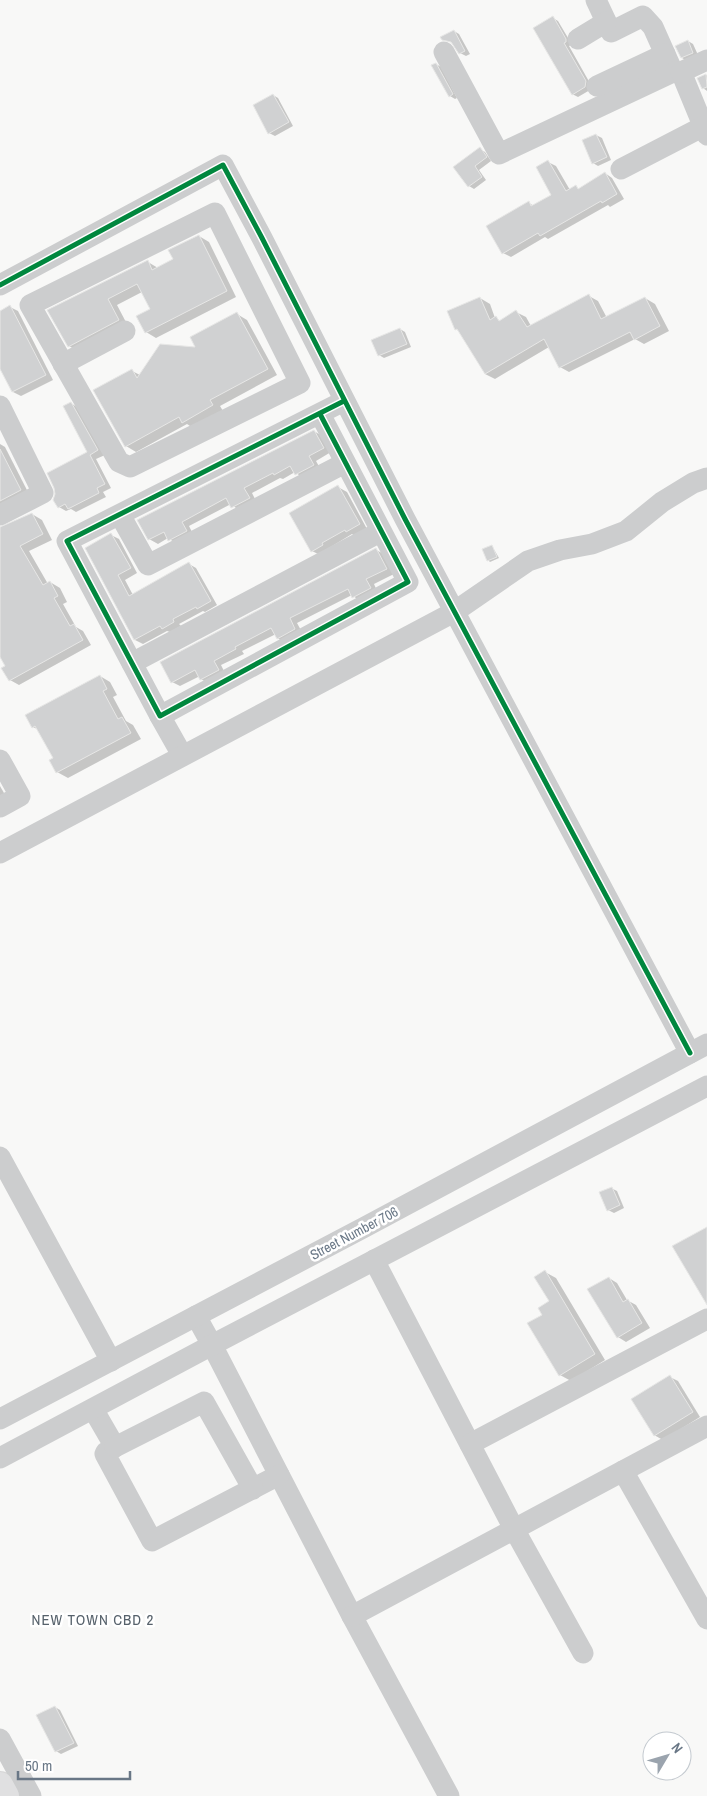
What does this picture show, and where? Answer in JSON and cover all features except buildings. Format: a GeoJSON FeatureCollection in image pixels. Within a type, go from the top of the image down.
{"type":"FeatureCollection","features":[{"type":"Feature","properties":{"kind":"main road"},"geometry":{"type":"LineString","coordinates":[[0,1785],[6,1796]]}},
{"type":"Feature","properties":{"kind":"street"},"geometry":{"type":"LineString","coordinates":[[596,0],[611,32],[643,16],[653,27],[705,130],[621,169]]}},
{"type":"Feature","properties":{"kind":"street"},"geometry":{"type":"LineString","coordinates":[[578,39],[606,22]]}},
{"type":"Feature","properties":{"kind":"street"},"geometry":{"type":"LineString","coordinates":[[444,52],[499,154],[673,66]]}},
{"type":"Feature","properties":{"kind":"street"},"geometry":{"type":"LineString","coordinates":[[597,86],[673,66],[707,60]]}},
{"type":"Feature","properties":{"kind":"street"},"geometry":{"type":"LineString","coordinates":[[0,285],[223,165],[454,612],[699,1048]]}},
{"type":"Feature","properties":{"kind":"street"},"geometry":{"type":"LineString","coordinates":[[215,213],[300,383],[130,467],[119,462],[30,306],[108,266],[215,213]]}},
{"type":"Feature","properties":{"kind":"street"},"geometry":{"type":"LineString","coordinates":[[93,235],[108,266]]}},
{"type":"Feature","properties":{"kind":"street"},"geometry":{"type":"LineString","coordinates":[[63,364],[125,331]]}},
{"type":"Feature","properties":{"kind":"street"},"geometry":{"type":"LineString","coordinates":[[182,755],[67,541],[344,401]]}},
{"type":"Feature","properties":{"kind":"street"},"geometry":{"type":"LineString","coordinates":[[0,406],[5,428],[43,493],[0,515]]}},
{"type":"Feature","properties":{"kind":"street"},"geometry":{"type":"LineString","coordinates":[[160,716],[408,582],[380,532],[320,414]]}},
{"type":"Feature","properties":{"kind":"street"},"geometry":{"type":"LineString","coordinates":[[120,515],[148,565],[345,463]]}},
{"type":"Feature","properties":{"kind":"street"},"geometry":{"type":"LineString","coordinates":[[0,853],[454,612],[528,561],[560,550],[592,544],[626,532],[662,502],[693,483],[707,478]]}},
{"type":"Feature","properties":{"kind":"street"},"geometry":{"type":"LineString","coordinates":[[132,663],[380,532]]}},
{"type":"Feature","properties":{"kind":"street"},"geometry":{"type":"LineString","coordinates":[[0,760],[20,796],[0,807]]}},
{"type":"Feature","properties":{"kind":"street","name":"Street Number 706"},"geometry":{"type":"LineString","coordinates":[[0,1419],[699,1048]]}},
{"type":"Feature","properties":{"kind":"street"},"geometry":{"type":"LineString","coordinates":[[0,1458],[707,1086]]}},
{"type":"Feature","properties":{"kind":"street"},"geometry":{"type":"LineString","coordinates":[[0,1157],[111,1361]]}},
{"type":"Feature","properties":{"kind":"street"},"geometry":{"type":"LineString","coordinates":[[374,1260],[514,1529],[584,1653]]}},
{"type":"Feature","properties":{"kind":"street"},"geometry":{"type":"LineString","coordinates":[[196,1316],[352,1616],[449,1796]]}},
{"type":"Feature","properties":{"kind":"street"},"geometry":{"type":"LineString","coordinates":[[470,1444],[707,1320]]}},
{"type":"Feature","properties":{"kind":"street"},"geometry":{"type":"LineString","coordinates":[[253,1489],[204,1402],[115,1447],[105,1454],[152,1542],[253,1489],[279,1475]]}},
{"type":"Feature","properties":{"kind":"street"},"geometry":{"type":"LineString","coordinates":[[93,1409],[115,1447]]}},
{"type":"Feature","properties":{"kind":"street"},"geometry":{"type":"LineString","coordinates":[[352,1616],[707,1426]]}},
{"type":"Feature","properties":{"kind":"street"},"geometry":{"type":"LineString","coordinates":[[623,1471],[707,1619]]}},
{"type":"Feature","properties":{"kind":"street"},"geometry":{"type":"LineString","coordinates":[[0,1739],[31,1796]]}},
{"type":"Feature","properties":{"kind":"cycle path"},"geometry":{"type":"LineString","coordinates":[[0,285],[223,165],[405,519],[690,1053]]}},
{"type":"Feature","properties":{"kind":"cycle path"},"geometry":{"type":"LineString","coordinates":[[320,414],[408,582],[160,716],[67,541],[344,401]]}},
{"type":"Feature","properties":{"kind":"district","name":"NEW TOWN CBD 2"},"geometry":{"type":"Point","coordinates":[93,1619]}}]}
